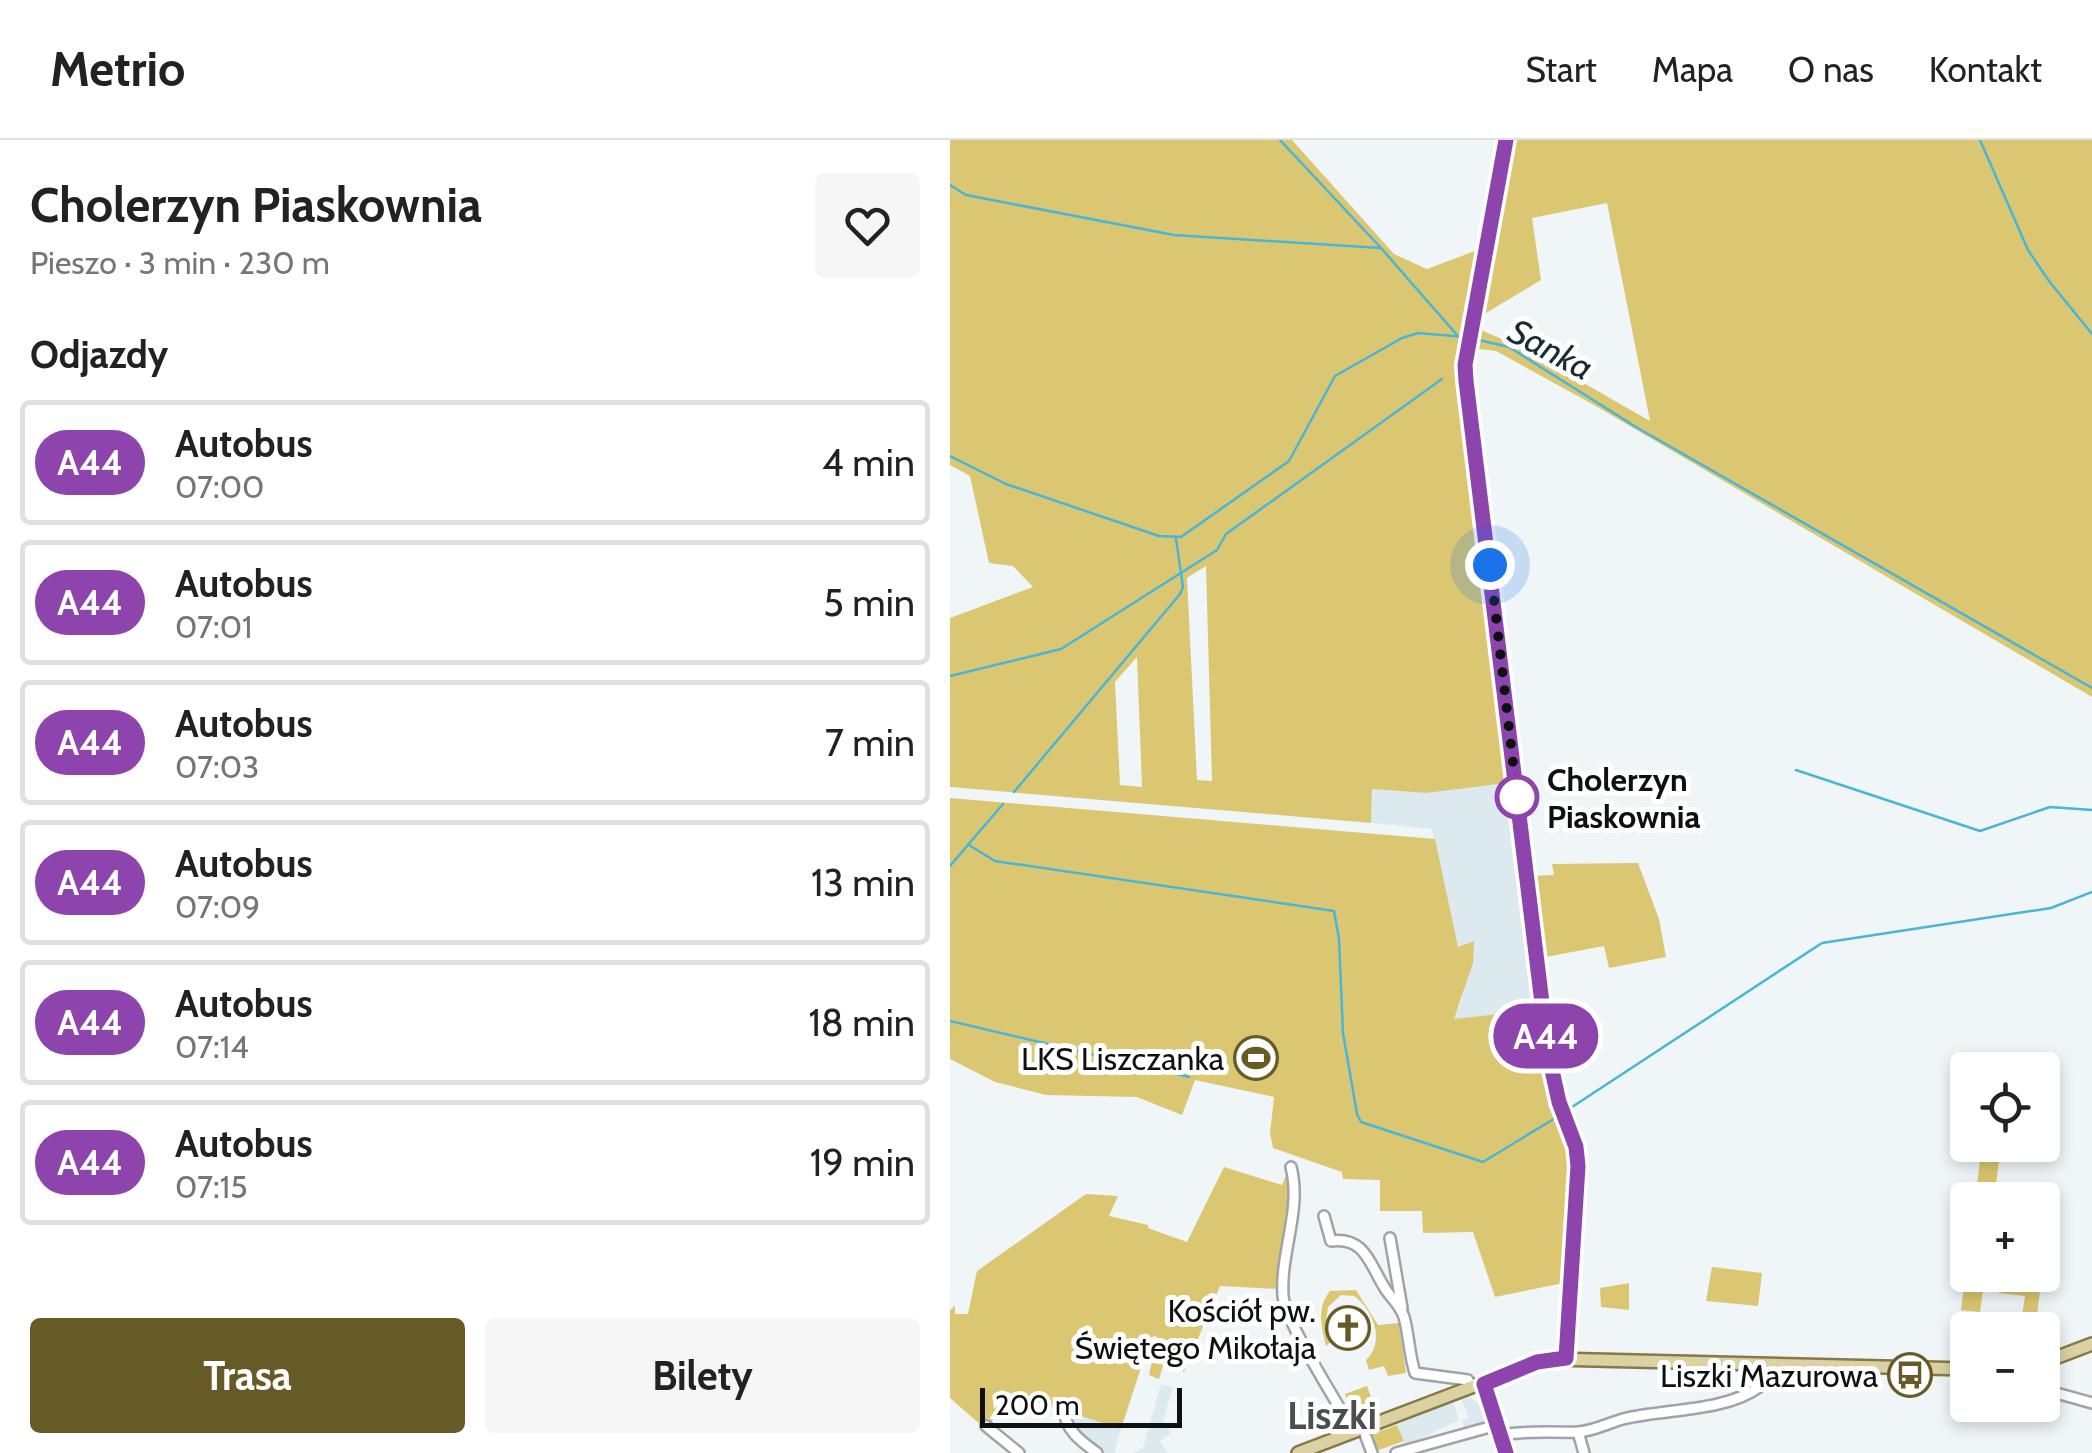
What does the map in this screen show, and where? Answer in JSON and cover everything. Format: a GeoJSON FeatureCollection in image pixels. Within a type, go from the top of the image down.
{"type":"FeatureCollection","features":[{"type":"Feature","properties":{"kind":"main road"},"geometry":{"type":"LineString","coordinates":[[2060,1356],[2092,1344]]}},
{"type":"Feature","properties":{"kind":"main road"},"geometry":{"type":"LineString","coordinates":[[1298,1453],[1537,1362],[1566,1358],[1950,1369]]}},
{"type":"Feature","properties":{"kind":"street"},"geometry":{"type":"LineString","coordinates":[[1506,140],[1468,348],[1466,381],[1552,1079],[1577,1159],[1566,1358]]}},
{"type":"Feature","properties":{"kind":"street"},"geometry":{"type":"LineString","coordinates":[[1291,1167],[1296,1195],[1283,1300],[1372,1453]]}},
{"type":"Feature","properties":{"kind":"street"},"geometry":{"type":"LineString","coordinates":[[1324,1216],[1327,1238],[1354,1243],[1373,1264],[1402,1311]]}},
{"type":"Feature","properties":{"kind":"street"},"geometry":{"type":"LineString","coordinates":[[1390,1238],[1415,1373],[1468,1380],[1478,1386],[1506,1453]]}},
{"type":"Feature","properties":{"kind":"street"},"geometry":{"type":"LineString","coordinates":[[1396,1453],[1499,1430],[1578,1432],[1619,1420],[1668,1413],[1751,1392],[1764,1378],[1768,1364]]}},
{"type":"Feature","properties":{"kind":"street"},"geometry":{"type":"LineString","coordinates":[[2060,1394],[2092,1402]]}},
{"type":"Feature","properties":{"kind":"street"},"geometry":{"type":"LineString","coordinates":[[1064,1410],[1064,1418],[1077,1438],[1097,1453]]}},
{"type":"Feature","properties":{"kind":"street"},"geometry":{"type":"LineString","coordinates":[[986,1426],[1018,1453]]}},
{"type":"Feature","properties":{"kind":"street"},"geometry":{"type":"LineString","coordinates":[[1578,1432],[1584,1453]]}},
{"type":"Feature","properties":{"kind":"shaded area"},"geometry":{"type":"Polygon","coordinates":[[[950,140],[1292,140],[1394,254],[1427,269],[1480,249],[1461,350],[1461,380],[1507,783],[1426,793],[1372,789],[1371,823],[950,787],[950,618],[1033,587],[1013,566],[989,563],[970,476],[950,465],[950,140]],[[1206,566],[1187,578],[1197,780],[1212,781],[1212,780],[1206,566]],[[1137,657],[1115,682],[1120,785],[1142,787],[1142,786],[1137,657]]]}},
{"type":"Feature","properties":{"kind":"shaded area"},"geometry":{"type":"Polygon","coordinates":[[[1509,140],[2092,140],[2092,697],[1594,405],[1496,351],[1471,348],[1509,140]],[[1607,203],[1532,218],[1541,280],[1481,316],[1483,331],[1519,346],[1650,421],[1607,203]]]}},
{"type":"Feature","properties":{"kind":"shaded area"},"geometry":{"type":"Polygon","coordinates":[[[1507,783],[1536,1010],[1453,1020],[1462,1000],[1473,941],[1458,948],[1432,829],[1371,823],[1372,789],[1426,793],[1507,783]]]}},
{"type":"Feature","properties":{"kind":"shaded area"},"geometry":{"type":"Polygon","coordinates":[[[950,798],[1435,839],[1458,947],[1474,941],[1473,963],[1454,1019],[1536,1010],[1545,1078],[1574,1162],[1564,1283],[1495,1297],[1473,1232],[1423,1233],[1422,1211],[1380,1211],[1380,1180],[1343,1179],[1342,1172],[1273,1148],[1270,1133],[1274,1097],[1195,1080],[1182,1115],[1137,1097],[1046,1095],[995,1082],[950,1059],[950,798]]]}},
{"type":"Feature","properties":{"kind":"shaded area"},"geometry":{"type":"Polygon","coordinates":[[[1638,863],[1659,919],[1666,957],[1609,968],[1604,946],[1540,958],[1531,876],[1554,875],[1552,864],[1638,863]]]}},
{"type":"Feature","properties":{"kind":"shaded area"},"geometry":{"type":"Polygon","coordinates":[[[1980,1162],[1999,1162],[1996,1182],[1977,1182],[1980,1162]]]}},
{"type":"Feature","properties":{"kind":"shaded area"},"geometry":{"type":"Polygon","coordinates":[[[1224,1167],[1282,1185],[1285,1177],[1290,1178],[1292,1194],[1278,1289],[1220,1286],[1184,1372],[1166,1356],[1159,1379],[1149,1375],[1157,1336],[1151,1337],[1121,1429],[1001,1390],[989,1432],[950,1398],[950,1310],[955,1306],[955,1314],[968,1314],[977,1271],[1086,1194],[1118,1196],[1109,1216],[1148,1225],[1187,1242],[1224,1167]]]}},
{"type":"Feature","properties":{"kind":"shaded area"},"geometry":{"type":"Polygon","coordinates":[[[1712,1267],[1762,1273],[1758,1306],[1706,1301],[1712,1267]]]}},
{"type":"Feature","properties":{"kind":"shaded area"},"geometry":{"type":"Polygon","coordinates":[[[1629,1283],[1629,1310],[1601,1307],[1600,1288],[1629,1283]]]}},
{"type":"Feature","properties":{"kind":"shaded area"},"geometry":{"type":"Polygon","coordinates":[[[1356,1290],[1378,1325],[1399,1323],[1406,1373],[1388,1376],[1384,1366],[1369,1370],[1366,1360],[1375,1344],[1375,1326],[1367,1309],[1354,1296],[1341,1295],[1328,1307],[1326,1321],[1331,1342],[1326,1346],[1321,1318],[1326,1297],[1330,1291],[1356,1290]]]}},
{"type":"Feature","properties":{"kind":"shaded area"},"geometry":{"type":"Polygon","coordinates":[[[1963,1292],[1983,1292],[1980,1312],[1961,1310],[1963,1292]]]}},
{"type":"Feature","properties":{"kind":"shaded area"},"geometry":{"type":"Polygon","coordinates":[[[2040,1292],[2037,1312],[2023,1312],[2025,1296],[1999,1293],[2040,1292]]]}},
{"type":"Feature","properties":{"kind":"shaded area"},"geometry":{"type":"Polygon","coordinates":[[[1161,1384],[1173,1387],[1163,1420],[1171,1433],[1160,1441],[1168,1453],[1133,1453],[1143,1448],[1161,1384]]]}},
{"type":"Feature","properties":{"kind":"shaded area"},"geometry":{"type":"Polygon","coordinates":[[[1367,1386],[1376,1412],[1354,1421],[1345,1394],[1367,1386]]]}},
{"type":"Feature","properties":{"kind":"shaded area"},"geometry":{"type":"Polygon","coordinates":[[[1469,1397],[1479,1403],[1489,1426],[1465,1431],[1462,1420],[1469,1417],[1461,1399],[1469,1397]]]}},
{"type":"Feature","properties":{"kind":"shaded area"},"geometry":{"type":"Polygon","coordinates":[[[1453,1399],[1459,1420],[1406,1446],[1397,1425],[1453,1399]]]}},
{"type":"Feature","properties":{"kind":"shaded area"},"geometry":{"type":"Polygon","coordinates":[[[1066,1411],[1121,1429],[1114,1453],[1100,1453],[1079,1437],[1066,1411]]]}},
{"type":"Feature","properties":{"kind":"shaded area"},"geometry":{"type":"Polygon","coordinates":[[[1397,1425],[1404,1441],[1373,1452],[1369,1435],[1397,1425]]]}},
{"type":"Feature","properties":{"kind":"waterway"},"geometry":{"type":"LineString","coordinates":[[1280,140],[1457,335]]}},
{"type":"Feature","properties":{"kind":"waterway"},"geometry":{"type":"LineString","coordinates":[[1980,140],[2028,250],[2092,334]]}},
{"type":"Feature","properties":{"kind":"waterway"},"geometry":{"type":"LineString","coordinates":[[950,185],[966,195],[1174,235],[1381,248]]}},
{"type":"Feature","properties":{"kind":"waterway","name":"Sanka"},"geometry":{"type":"LineString","coordinates":[[950,456],[1006,484],[1159,536],[1181,537],[1289,461],[1335,376],[1418,333],[1466,337],[1509,347],[1636,427],[2092,688]]}},
{"type":"Feature","properties":{"kind":"waterway"},"geometry":{"type":"LineString","coordinates":[[950,676],[1061,649],[1217,550],[1226,534],[1442,379]]}},
{"type":"Feature","properties":{"kind":"waterway"},"geometry":{"type":"LineString","coordinates":[[1014,792],[1180,594],[1183,587],[1176,539]]}},
{"type":"Feature","properties":{"kind":"waterway"},"geometry":{"type":"LineString","coordinates":[[1796,770],[1980,831],[2050,807],[2092,810]]}},
{"type":"Feature","properties":{"kind":"waterway"},"geometry":{"type":"LineString","coordinates":[[950,866],[1003,804]]}},
{"type":"Feature","properties":{"kind":"waterway"},"geometry":{"type":"LineString","coordinates":[[969,845],[995,861],[1334,911],[1343,1033],[1361,1122],[1483,1162],[1557,1117]]}},
{"type":"Feature","properties":{"kind":"waterway"},"geometry":{"type":"LineString","coordinates":[[1569,1109],[1822,943],[2051,908],[2092,892]]}},
{"type":"Feature","properties":{"kind":"waterway"},"geometry":{"type":"LineString","coordinates":[[950,1021],[1189,1077]]}},
{"type":"Feature","properties":{"kind":"bus line","name":"A44"},"geometry":{"type":"LineString","coordinates":[[1506,140],[1465,365],[1466,381],[1548,1052],[1552,1079],[1576,1147],[1578,1166],[1566,1358],[1537,1362],[1484,1384],[1506,1453]]}},
{"type":"Feature","properties":{"kind":"place","name":"Cholerzyn Piaskownia"},"geometry":{"type":"Point","coordinates":[1517,797]}},
{"type":"Feature","properties":{"kind":"place","name":"LKS Liszczanka"},"geometry":{"type":"Point","coordinates":[1256,1058]}},
{"type":"Feature","properties":{"kind":"place","name":"Kościół pw. Świętego Mikołaja"},"geometry":{"type":"Point","coordinates":[1348,1328]}},
{"type":"Feature","properties":{"kind":"place","name":"Liszki Mazurowa"},"geometry":{"type":"Point","coordinates":[1910,1375]}},
{"type":"Feature","properties":{"kind":"district","name":"Liszki"},"geometry":{"type":"Point","coordinates":[1332,1415]}},
{"type":"Feature","properties":{"kind":"route"},"geometry":{"type":"LineString","coordinates":[[1490,565],[1517,797]]}}]}
